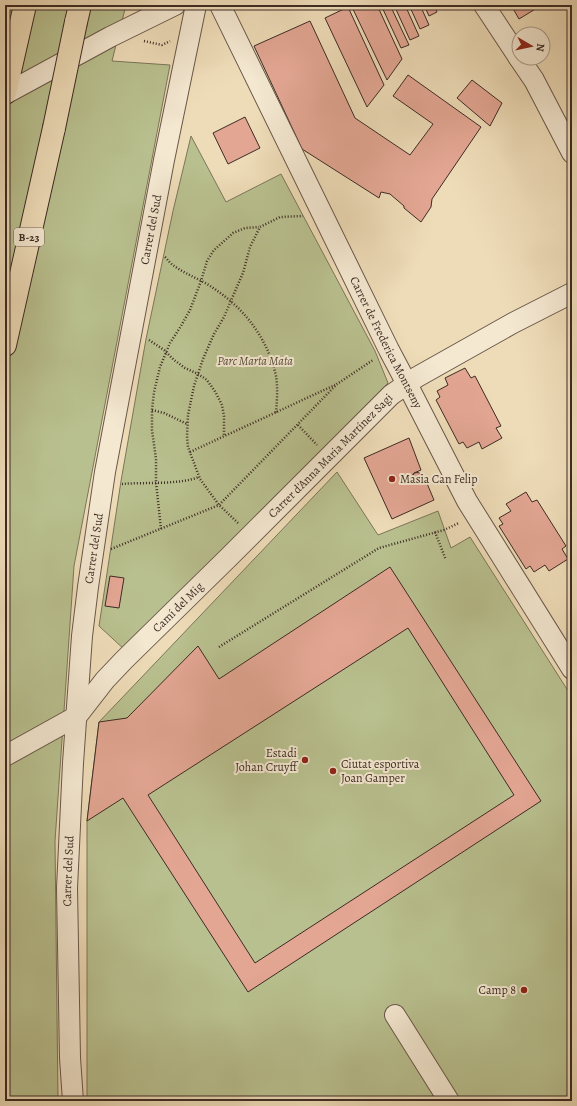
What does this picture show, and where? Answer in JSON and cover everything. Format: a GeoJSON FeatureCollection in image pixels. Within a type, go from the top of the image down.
{"type":"FeatureCollection","features":[{"type":"Feature","properties":{"kind":"highway"},"geometry":{"type":"LineString","coordinates":[[5,94],[12,42],[11,5]]}},
{"type":"Feature","properties":{"kind":"highway"},"geometry":{"type":"LineString","coordinates":[[5,70],[12,42],[26,5]]}},
{"type":"Feature","properties":{"kind":"highway","name":"B-23"},"geometry":{"type":"LineString","coordinates":[[5,345],[54,128],[78,13]]}},
{"type":"Feature","properties":{"kind":"street"},"geometry":{"type":"LineString","coordinates":[[5,94],[110,37],[175,5]]}},
{"type":"Feature","properties":{"kind":"street","name":"Carrer del Sud"},"geometry":{"type":"LineString","coordinates":[[73,1101],[70,1058],[67,888],[80,661],[85,615],[103,484],[147,251],[196,5]]}},
{"type":"Feature","properties":{"kind":"street","name":"Carrer de Frederica Montseny"},"geometry":{"type":"LineString","coordinates":[[220,5],[389,350],[467,501],[572,669]]}},
{"type":"Feature","properties":{"kind":"street"},"geometry":{"type":"LineString","coordinates":[[484,5],[511,46]]}},
{"type":"Feature","properties":{"kind":"street"},"geometry":{"type":"LineString","coordinates":[[524,66],[534,80],[572,153]]}},
{"type":"Feature","properties":{"kind":"street","name":"Carrer d'Anna Maria Martínez Sagi"},"geometry":{"type":"LineString","coordinates":[[246,540],[391,395],[417,377],[513,323],[572,293]]}},
{"type":"Feature","properties":{"kind":"street","name":"Camí del Mig"},"geometry":{"type":"LineString","coordinates":[[5,756],[77,716],[105,680],[246,540]]}},
{"type":"Feature","properties":{"kind":"street"},"geometry":{"type":"LineString","coordinates":[[80,661],[101,670],[115,670]]}},
{"type":"Feature","properties":{"kind":"street"},"geometry":{"type":"LineString","coordinates":[[395,1015],[449,1101]]}},
{"type":"Feature","properties":{"kind":"path"},"geometry":{"type":"LineString","coordinates":[[142,41],[162,45],[190,32]]}},
{"type":"Feature","properties":{"kind":"path"},"geometry":{"type":"LineString","coordinates":[[161,529],[156,482],[156,459],[152,430],[154,392],[160,367],[170,343],[190,310],[207,261],[214,250],[233,233],[245,228],[260,226],[280,218],[304,216],[320,210]]}},
{"type":"Feature","properties":{"kind":"path"},"geometry":{"type":"LineString","coordinates":[[246,540],[199,477],[188,447],[187,424],[194,386],[203,359],[214,334],[224,317],[243,273],[250,247],[260,226]]}},
{"type":"Feature","properties":{"kind":"path"},"geometry":{"type":"LineString","coordinates":[[147,251],[164,256],[174,265],[216,290],[231,301],[247,317],[262,338],[276,377],[276,412]]}},
{"type":"Feature","properties":{"kind":"path"},"geometry":{"type":"LineString","coordinates":[[131,335],[146,339],[167,352],[174,360],[185,368],[207,380],[222,405],[224,416],[224,436]]}},
{"type":"Feature","properties":{"kind":"path"},"geometry":{"type":"LineString","coordinates":[[190,452],[337,384],[389,350]]}},
{"type":"Feature","properties":{"kind":"path"},"geometry":{"type":"LineString","coordinates":[[94,548],[111,549],[219,505],[337,384]]}},
{"type":"Feature","properties":{"kind":"path"},"geometry":{"type":"LineString","coordinates":[[152,410],[164,413],[187,424]]}},
{"type":"Feature","properties":{"kind":"path"},"geometry":{"type":"LineString","coordinates":[[298,425],[329,457]]}},
{"type":"Feature","properties":{"kind":"path"},"geometry":{"type":"LineString","coordinates":[[103,484],[189,481],[199,477]]}},
{"type":"Feature","properties":{"kind":"path"},"geometry":{"type":"LineString","coordinates":[[219,646],[379,548],[444,530]]}},
{"type":"Feature","properties":{"kind":"path"},"geometry":{"type":"LineString","coordinates":[[435,532],[446,560]]}},
{"type":"Feature","properties":{"kind":"green space"},"geometry":{"type":"Polygon","coordinates":[[[5,5],[126,5],[112,61],[170,65],[74,566],[55,841],[58,1101],[5,1101],[5,5]]]}},
{"type":"Feature","properties":{"kind":"green space","name":"Parc Marta Mata"},"geometry":{"type":"Polygon","coordinates":[[[191,136],[226,202],[281,174],[375,351],[388,383],[126,651],[99,626],[121,481],[146,339],[173,211],[191,136]]]}},
{"type":"Feature","properties":{"kind":"green space","name":"Ciutat esportiva Joan Gamper"},"geometry":{"type":"Polygon","coordinates":[[[337,472],[378,535],[438,511],[451,548],[470,537],[572,697],[572,1101],[87,1101],[87,821],[99,722],[337,472]]]}},
{"type":"Feature","properties":{"kind":"building"},"geometry":{"type":"Polygon","coordinates":[[[351,5],[377,5],[402,59],[387,80],[351,5]]]}},
{"type":"Feature","properties":{"kind":"building"},"geometry":{"type":"Polygon","coordinates":[[[381,5],[390,5],[409,45],[401,48],[381,5]]]}},
{"type":"Feature","properties":{"kind":"building"},"geometry":{"type":"Polygon","coordinates":[[[394,5],[405,5],[419,36],[410,40],[394,5]]]}},
{"type":"Feature","properties":{"kind":"building"},"geometry":{"type":"Polygon","coordinates":[[[409,5],[420,5],[429,25],[420,29],[409,5]]]}},
{"type":"Feature","properties":{"kind":"building"},"geometry":{"type":"Polygon","coordinates":[[[424,5],[434,5],[437,12],[429,16],[424,5]]]}},
{"type":"Feature","properties":{"kind":"building"},"geometry":{"type":"Polygon","coordinates":[[[511,5],[542,5],[519,19],[511,5]]]}},
{"type":"Feature","properties":{"kind":"building"},"geometry":{"type":"Polygon","coordinates":[[[348,7],[384,85],[367,107],[325,18],[348,7]]]}},
{"type":"Feature","properties":{"kind":"building"},"geometry":{"type":"Polygon","coordinates":[[[310,21],[355,118],[410,155],[433,124],[393,96],[408,75],[481,127],[432,199],[431,207],[421,222],[390,194],[381,192],[379,198],[302,149],[254,46],[310,21]]]}},
{"type":"Feature","properties":{"kind":"building"},"geometry":{"type":"Polygon","coordinates":[[[472,80],[502,103],[490,126],[457,98],[472,80]]]}},
{"type":"Feature","properties":{"kind":"building"},"geometry":{"type":"Polygon","coordinates":[[[245,117],[260,148],[228,164],[213,133],[245,117]]]}},
{"type":"Feature","properties":{"kind":"building"},"geometry":{"type":"Polygon","coordinates":[[[465,368],[471,378],[475,376],[501,426],[496,428],[502,438],[482,449],[479,442],[467,448],[463,442],[459,444],[436,400],[440,397],[437,391],[448,385],[445,378],[465,368]]]}},
{"type":"Feature","properties":{"kind":"building","name":"Masia Can Felip"},"geometry":{"type":"Polygon","coordinates":[[[409,438],[421,470],[414,473],[412,481],[417,483],[426,481],[434,500],[392,519],[364,458],[409,438]]]}},
{"type":"Feature","properties":{"kind":"building"},"geometry":{"type":"Polygon","coordinates":[[[415,473],[419,473],[421,474],[421,482],[415,483],[412,480],[412,476],[415,473]]]}},
{"type":"Feature","properties":{"kind":"building"},"geometry":{"type":"Polygon","coordinates":[[[526,492],[532,502],[537,500],[566,546],[562,549],[568,559],[549,571],[545,565],[534,572],[530,566],[526,569],[499,526],[503,524],[499,518],[511,511],[506,504],[526,492]]]}},
{"type":"Feature","properties":{"kind":"building"},"geometry":{"type":"Polygon","coordinates":[[[390,567],[541,801],[248,992],[123,798],[87,821],[99,722],[127,718],[198,646],[219,679],[390,567]],[[408,628],[148,795],[255,963],[514,795],[408,628]]]}},
{"type":"Feature","properties":{"kind":"building"},"geometry":{"type":"Polygon","coordinates":[[[110,576],[124,578],[119,608],[105,606],[110,576]]]}},
{"type":"Feature","properties":{"kind":"place","name":"Masia Can Felip"},"geometry":{"type":"Point","coordinates":[392,479]}},
{"type":"Feature","properties":{"kind":"place","name":"Estadi Johan Cruyff"},"geometry":{"type":"Point","coordinates":[305,760]}},
{"type":"Feature","properties":{"kind":"place","name":"Ciutat esportiva Joan Gamper"},"geometry":{"type":"Point","coordinates":[333,771]}},
{"type":"Feature","properties":{"kind":"place","name":"Camp 8"},"geometry":{"type":"Point","coordinates":[524,990]}}]}
